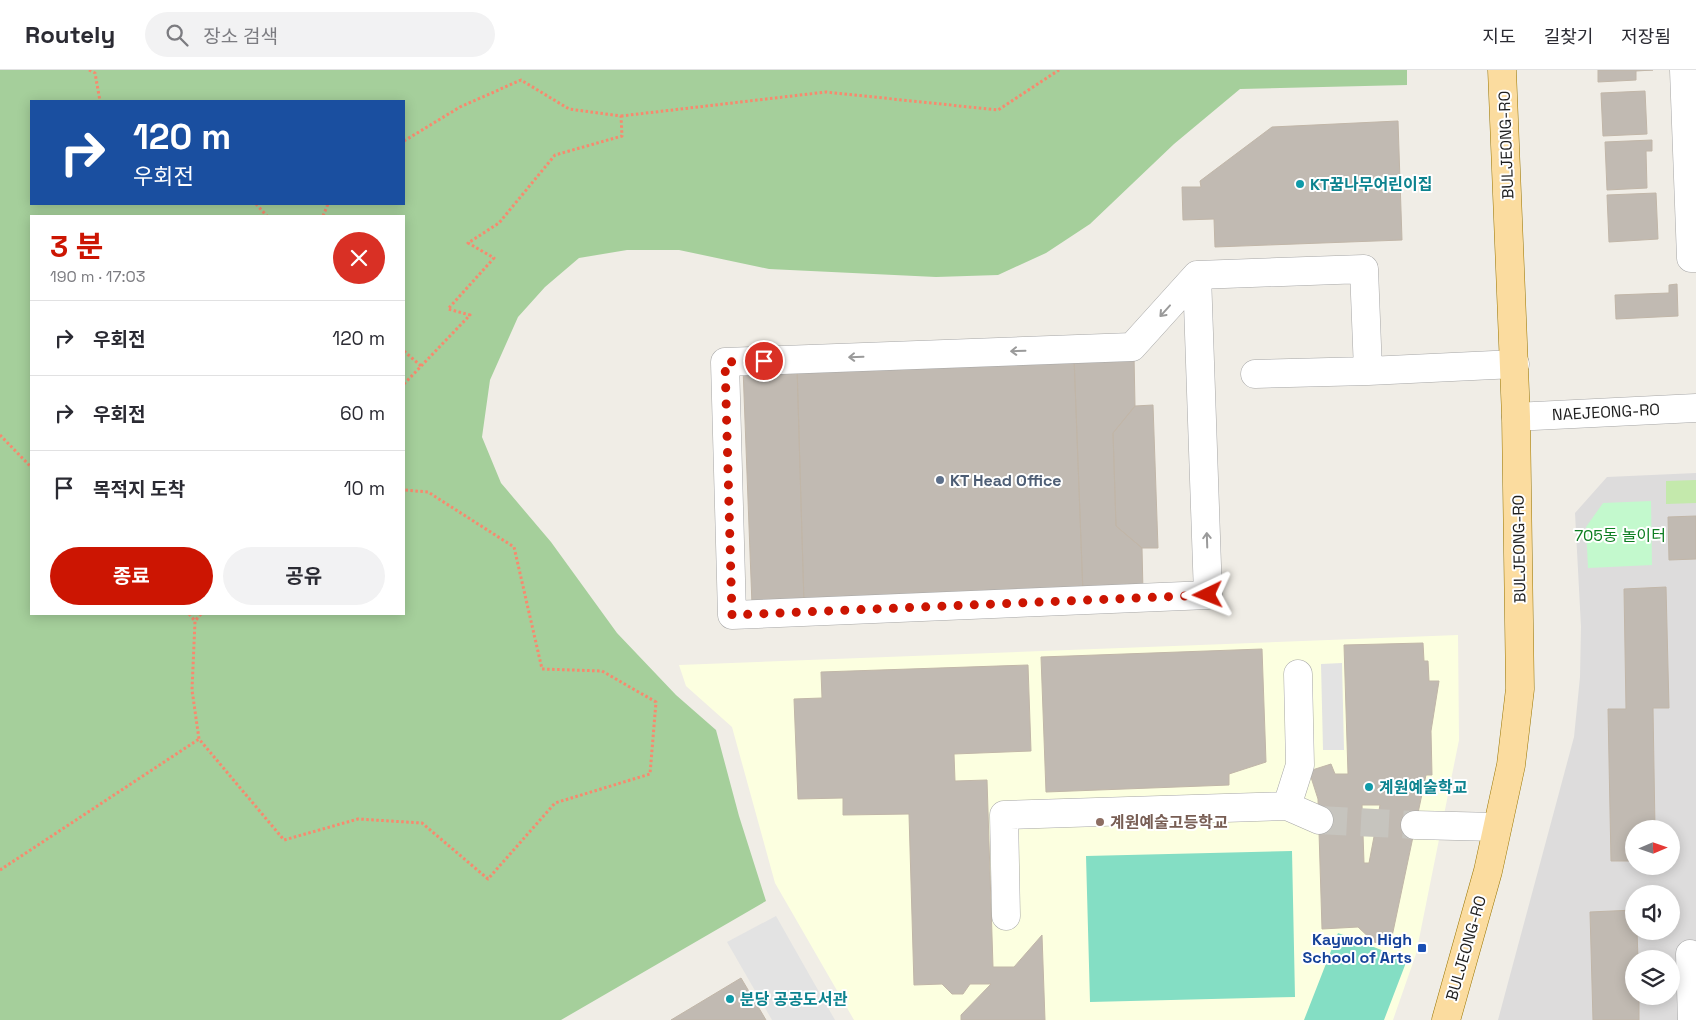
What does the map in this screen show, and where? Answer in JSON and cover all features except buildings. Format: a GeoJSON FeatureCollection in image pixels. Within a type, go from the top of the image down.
{"type":"FeatureCollection","features":[{"type":"Feature","properties":{"kind":"main road","name":"BULJEONG-RO"},"geometry":{"type":"LineString","coordinates":[[1446,1020],[1488,871],[1496,827],[1511,765],[1520,688],[1515,364],[1502,70]]}},
{"type":"Feature","properties":{"kind":"street"},"geometry":{"type":"LineString","coordinates":[[1684,70],[1693,258]]}},
{"type":"Feature","properties":{"kind":"street"},"geometry":{"type":"LineString","coordinates":[[1197,274],[1208,595],[732,615],[725,362],[1132,347],[1197,274],[1364,269],[1368,371]]}},
{"type":"Feature","properties":{"kind":"street"},"geometry":{"type":"LineString","coordinates":[[1255,374],[1515,364]]}},
{"type":"Feature","properties":{"kind":"street","name":"NAEJEONG-RO"},"geometry":{"type":"LineString","coordinates":[[1516,417],[1696,408]]}},
{"type":"Feature","properties":{"kind":"street"},"geometry":{"type":"LineString","coordinates":[[1287,806],[1300,765],[1298,674]]}},
{"type":"Feature","properties":{"kind":"street"},"geometry":{"type":"LineString","coordinates":[[1006,916],[1004,815],[1287,806],[1319,820]]}},
{"type":"Feature","properties":{"kind":"street"},"geometry":{"type":"LineString","coordinates":[[1415,825],[1496,827]]}},
{"type":"Feature","properties":{"kind":"street"},"geometry":{"type":"LineString","coordinates":[[1690,954],[1692,1020]]}},
{"type":"Feature","properties":{"kind":"path"},"geometry":{"type":"LineString","coordinates":[[89,70],[94,74],[100,100]]}},
{"type":"Feature","properties":{"kind":"path"},"geometry":{"type":"LineString","coordinates":[[405,140],[460,107],[520,80],[569,109],[621,116],[826,92],[998,110],[1059,70]]}},
{"type":"Feature","properties":{"kind":"path"},"geometry":{"type":"LineString","coordinates":[[405,383],[470,315],[448,309],[494,258],[468,243],[499,223],[556,155],[622,136],[621,116]]}},
{"type":"Feature","properties":{"kind":"path"},"geometry":{"type":"LineString","coordinates":[[257,205],[266,215]]}},
{"type":"Feature","properties":{"kind":"path"},"geometry":{"type":"LineString","coordinates":[[405,353],[421,366]]}},
{"type":"Feature","properties":{"kind":"path"},"geometry":{"type":"LineString","coordinates":[[0,435],[30,466]]}},
{"type":"Feature","properties":{"kind":"path"},"geometry":{"type":"LineString","coordinates":[[200,615],[195,621],[192,690],[199,739],[284,840],[358,819],[422,823],[488,879],[555,803],[650,774],[656,702],[602,671],[542,669],[514,547],[428,492],[405,490]]}},
{"type":"Feature","properties":{"kind":"path"},"geometry":{"type":"LineString","coordinates":[[190,615],[195,621]]}},
{"type":"Feature","properties":{"kind":"path"},"geometry":{"type":"LineString","coordinates":[[0,870],[199,739]]}},
{"type":"Feature","properties":{"kind":"shaded area"},"geometry":{"type":"Polygon","coordinates":[[[1696,473],[1696,1020],[1498,1020],[1574,737],[1580,677],[1581,627],[1575,513],[1607,477],[1696,473]]]}},
{"type":"Feature","properties":{"kind":"shaded area","name":"계원예술고등학교"},"geometry":{"type":"Polygon","coordinates":[[[1458,635],[1459,740],[1416,954],[1393,1020],[854,1020],[775,883],[732,727],[686,686],[679,665],[1458,635]]]}},
{"type":"Feature","properties":{"kind":"shaded area"},"geometry":{"type":"Polygon","coordinates":[[[1342,663],[1344,750],[1323,750],[1321,664],[1342,663]]]}},
{"type":"Feature","properties":{"kind":"shaded area"},"geometry":{"type":"Polygon","coordinates":[[[776,916],[835,1020],[772,1020],[727,942],[776,916]]]}},
{"type":"Feature","properties":{"kind":"green space"},"geometry":{"type":"Polygon","coordinates":[[[0,70],[1407,70],[1407,85],[1240,89],[1174,144],[1090,224],[1046,253],[998,275],[936,277],[769,269],[679,250],[627,250],[579,258],[545,287],[518,317],[490,380],[482,437],[501,483],[551,542],[617,633],[676,695],[716,730],[739,816],[766,901],[561,1020],[0,1020],[0,70]]]}},
{"type":"Feature","properties":{"kind":"green space"},"geometry":{"type":"Polygon","coordinates":[[[1696,480],[1696,503],[1666,504],[1666,481],[1696,480]]]}},
{"type":"Feature","properties":{"kind":"green space","name":"705동 놀이터"},"geometry":{"type":"Polygon","coordinates":[[[1651,501],[1652,565],[1588,568],[1586,527],[1603,503],[1651,501]]]}},
{"type":"Feature","properties":{"kind":"green space"},"geometry":{"type":"Polygon","coordinates":[[[1292,851],[1295,997],[1090,1002],[1086,856],[1292,851]]]}},
{"type":"Feature","properties":{"kind":"green space"},"geometry":{"type":"Polygon","coordinates":[[[1338,933],[1407,960],[1384,1020],[1304,1020],[1338,933]]]}},
{"type":"Feature","properties":{"kind":"tunnel"},"geometry":{"type":"LineString","coordinates":[[1319,820],[1415,825]]}},
{"type":"Feature","properties":{"kind":"place","name":"KT꿈나무어린이집"},"geometry":{"type":"Point","coordinates":[1300,184]}},
{"type":"Feature","properties":{"kind":"place","name":"KT Head Office"},"geometry":{"type":"Point","coordinates":[940,480]}},
{"type":"Feature","properties":{"kind":"place","name":"계원예술학교"},"geometry":{"type":"Point","coordinates":[1369,787]}},
{"type":"Feature","properties":{"kind":"place","name":"계원예술고등학교"},"geometry":{"type":"Point","coordinates":[1100,822]}},
{"type":"Feature","properties":{"kind":"place","name":"Kaywon High School of Arts"},"geometry":{"type":"Point","coordinates":[1422,948]}},
{"type":"Feature","properties":{"kind":"place","name":"분당 공공도서관"},"geometry":{"type":"Point","coordinates":[730,999]}},
{"type":"Feature","properties":{"kind":"route"},"geometry":{"type":"LineString","coordinates":[[764,361],[725,362],[732,615],[1208,595]]}}]}
